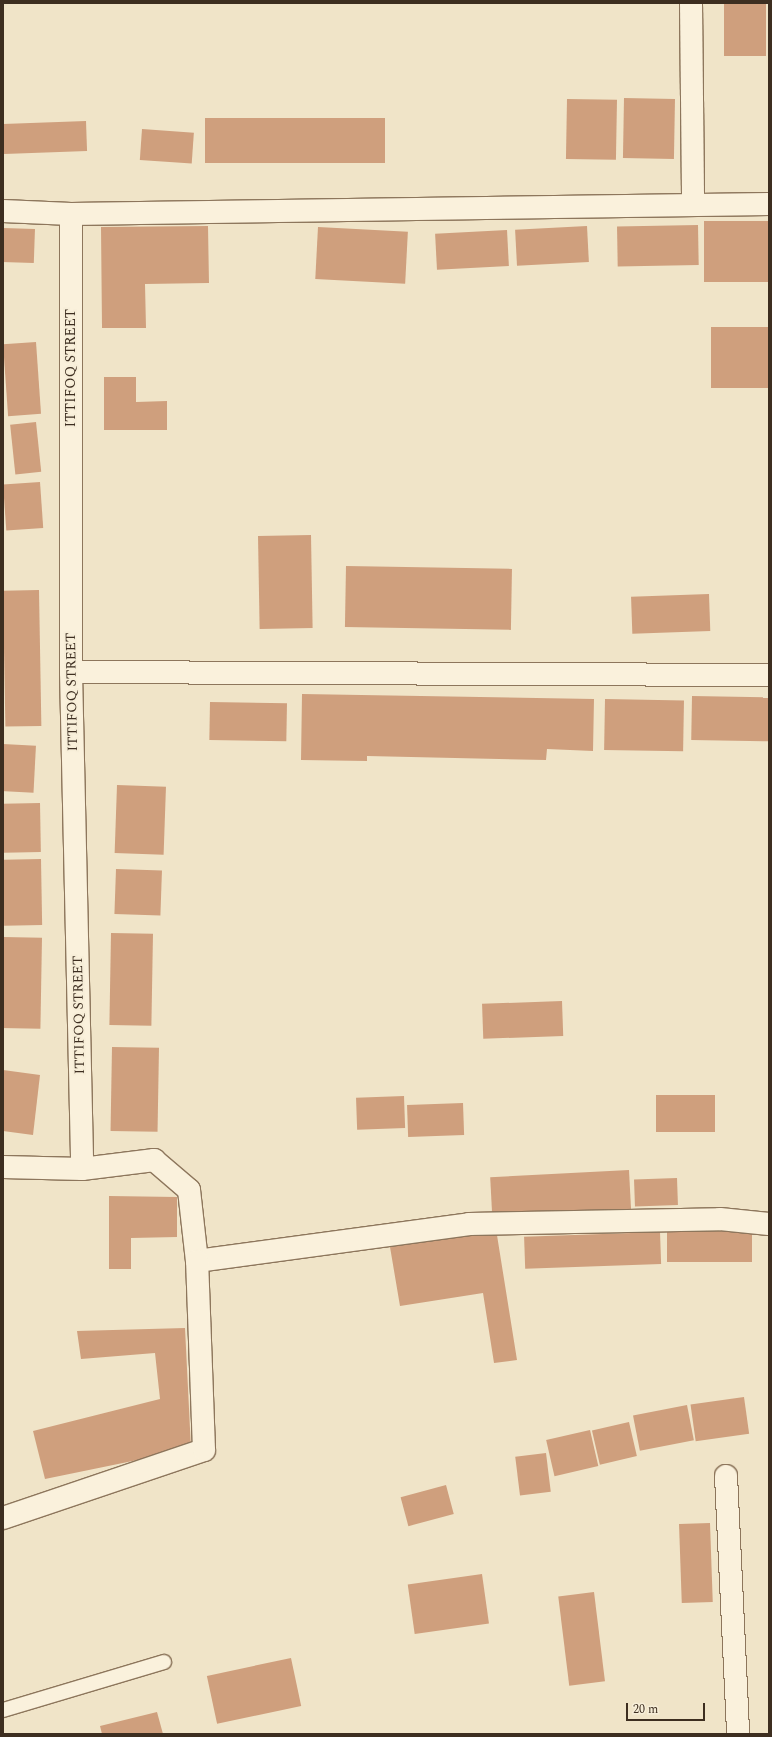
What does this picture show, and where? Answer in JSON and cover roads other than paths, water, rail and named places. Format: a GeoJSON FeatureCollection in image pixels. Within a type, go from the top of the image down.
{"type":"FeatureCollection","features":[{"type":"Feature","properties":{"kind":"street"},"geometry":{"type":"LineString","coordinates":[[691,3],[693,202]]}},
{"type":"Feature","properties":{"kind":"street"},"geometry":{"type":"LineString","coordinates":[[3,211],[70,214],[693,202],[769,204]]}},
{"type":"Feature","properties":{"kind":"street","name":"ITTIFOQ STREET"},"geometry":{"type":"LineString","coordinates":[[70,214],[71,672],[82,1169]]}},
{"type":"Feature","properties":{"kind":"street"},"geometry":{"type":"LineString","coordinates":[[71,672],[769,675]]}},
{"type":"Feature","properties":{"kind":"street"},"geometry":{"type":"LineString","coordinates":[[3,1167],[82,1169],[154,1160],[189,1190],[197,1261],[204,1450],[3,1518]]}},
{"type":"Feature","properties":{"kind":"street"},"geometry":{"type":"LineString","coordinates":[[197,1261],[469,1224],[720,1219],[769,1224]]}},
{"type":"Feature","properties":{"kind":"street"},"geometry":{"type":"LineString","coordinates":[[726,1476],[738,1734]]}},
{"type":"Feature","properties":{"kind":"lane"},"geometry":{"type":"LineString","coordinates":[[3,1710],[164,1662]]}}]}
